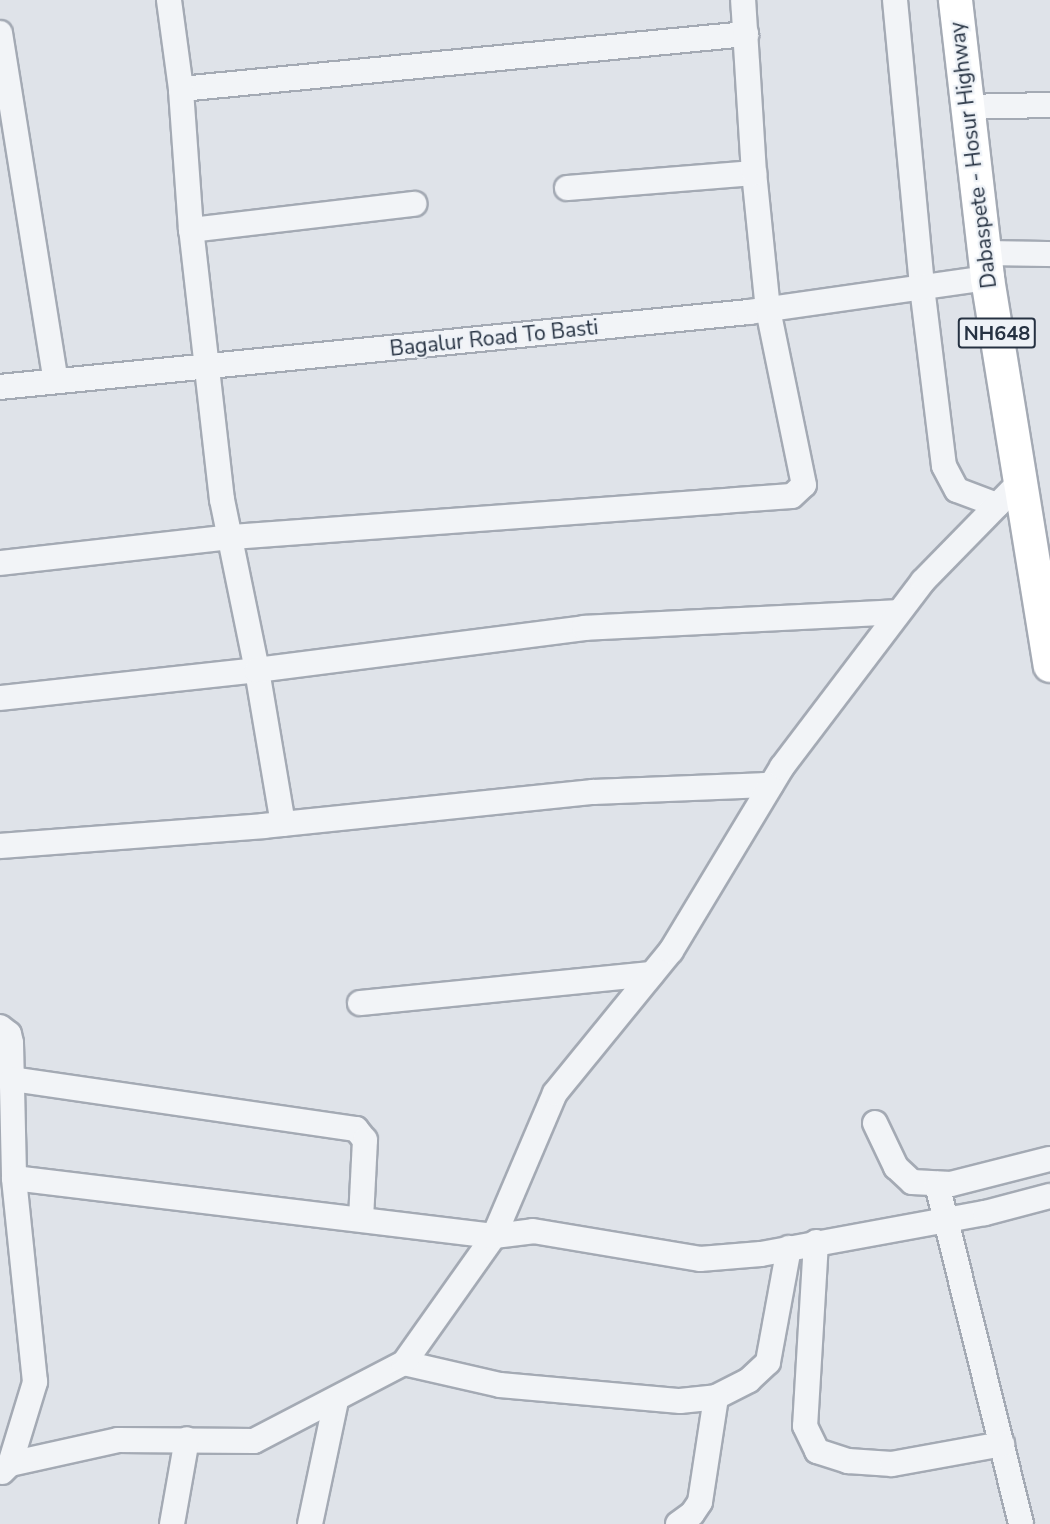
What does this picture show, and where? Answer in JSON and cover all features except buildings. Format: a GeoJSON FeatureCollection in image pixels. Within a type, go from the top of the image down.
{"type":"FeatureCollection","features":[{"type":"Feature","properties":{"kind":"highway","name":"Dabaspete - Hosur Highway"},"geometry":{"type":"LineString","coordinates":[[954,0],[986,266],[1050,665]]}},
{"type":"Feature","properties":{"kind":"street"},"geometry":{"type":"LineString","coordinates":[[170,0],[181,88],[191,230],[222,500],[232,537],[257,669],[283,824]]}},
{"type":"Feature","properties":{"kind":"street"},"geometry":{"type":"LineString","coordinates":[[0,563],[232,537],[792,496],[804,485],[768,310],[754,173],[743,0]]}},
{"type":"Feature","properties":{"kind":"street"},"geometry":{"type":"LineString","coordinates":[[895,0],[922,287],[944,466],[957,490],[997,505]]}},
{"type":"Feature","properties":{"kind":"street"},"geometry":{"type":"LineString","coordinates":[[0,33],[56,381]]}},
{"type":"Feature","properties":{"kind":"street"},"geometry":{"type":"LineString","coordinates":[[181,88],[746,34]]}},
{"type":"Feature","properties":{"kind":"street"},"geometry":{"type":"LineString","coordinates":[[966,107],[1050,105]]}},
{"type":"Feature","properties":{"kind":"street"},"geometry":{"type":"LineString","coordinates":[[567,188],[754,173]]}},
{"type":"Feature","properties":{"kind":"street"},"geometry":{"type":"LineString","coordinates":[[191,230],[414,204]]}},
{"type":"Feature","properties":{"kind":"street","name":"Bagalur Road To Basti"},"geometry":{"type":"LineString","coordinates":[[0,387],[768,310],[922,287],[986,266],[1050,254]]}},
{"type":"Feature","properties":{"kind":"street"},"geometry":{"type":"LineString","coordinates":[[5,1469],[118,1440],[254,1441],[336,1401],[404,1363],[494,1236],[555,1093],[671,951],[771,785],[899,612],[923,581],[1021,481]]}},
{"type":"Feature","properties":{"kind":"street"},"geometry":{"type":"LineString","coordinates":[[0,698],[584,628],[899,612]]}},
{"type":"Feature","properties":{"kind":"street"},"geometry":{"type":"LineString","coordinates":[[0,846],[283,824],[592,792],[771,785]]}},
{"type":"Feature","properties":{"kind":"street"},"geometry":{"type":"LineString","coordinates":[[360,1003],[652,974]]}},
{"type":"Feature","properties":{"kind":"street"},"geometry":{"type":"LineString","coordinates":[[0,1027],[9,1034],[10,1043],[14,1178],[34,1382],[5,1469]]}},
{"type":"Feature","properties":{"kind":"street"},"geometry":{"type":"LineString","coordinates":[[12,1079],[356,1129],[365,1140],[362,1219]]}},
{"type":"Feature","properties":{"kind":"street"},"geometry":{"type":"LineString","coordinates":[[875,1123],[896,1167],[912,1182],[937,1185],[1050,1159]]}},
{"type":"Feature","properties":{"kind":"street"},"geometry":{"type":"LineString","coordinates":[[14,1178],[494,1236],[533,1231],[700,1259],[789,1248],[948,1219],[1050,1196]]}},
{"type":"Feature","properties":{"kind":"street"},"geometry":{"type":"LineString","coordinates":[[937,1185],[948,1219],[1021,1524]]}},
{"type":"Feature","properties":{"kind":"street"},"geometry":{"type":"LineString","coordinates":[[816,1242],[805,1426],[817,1451],[848,1461],[891,1464],[1002,1444]]}},
{"type":"Feature","properties":{"kind":"street"},"geometry":{"type":"LineString","coordinates":[[404,1363],[500,1385],[680,1401],[716,1397],[749,1380],[768,1362],[789,1248]]}},
{"type":"Feature","properties":{"kind":"street"},"geometry":{"type":"LineString","coordinates":[[678,1524],[692,1514],[700,1502],[716,1397]]}},
{"type":"Feature","properties":{"kind":"street"},"geometry":{"type":"LineString","coordinates":[[310,1524],[336,1401]]}},
{"type":"Feature","properties":{"kind":"street"},"geometry":{"type":"LineString","coordinates":[[172,1524],[187,1439]]}}]}
